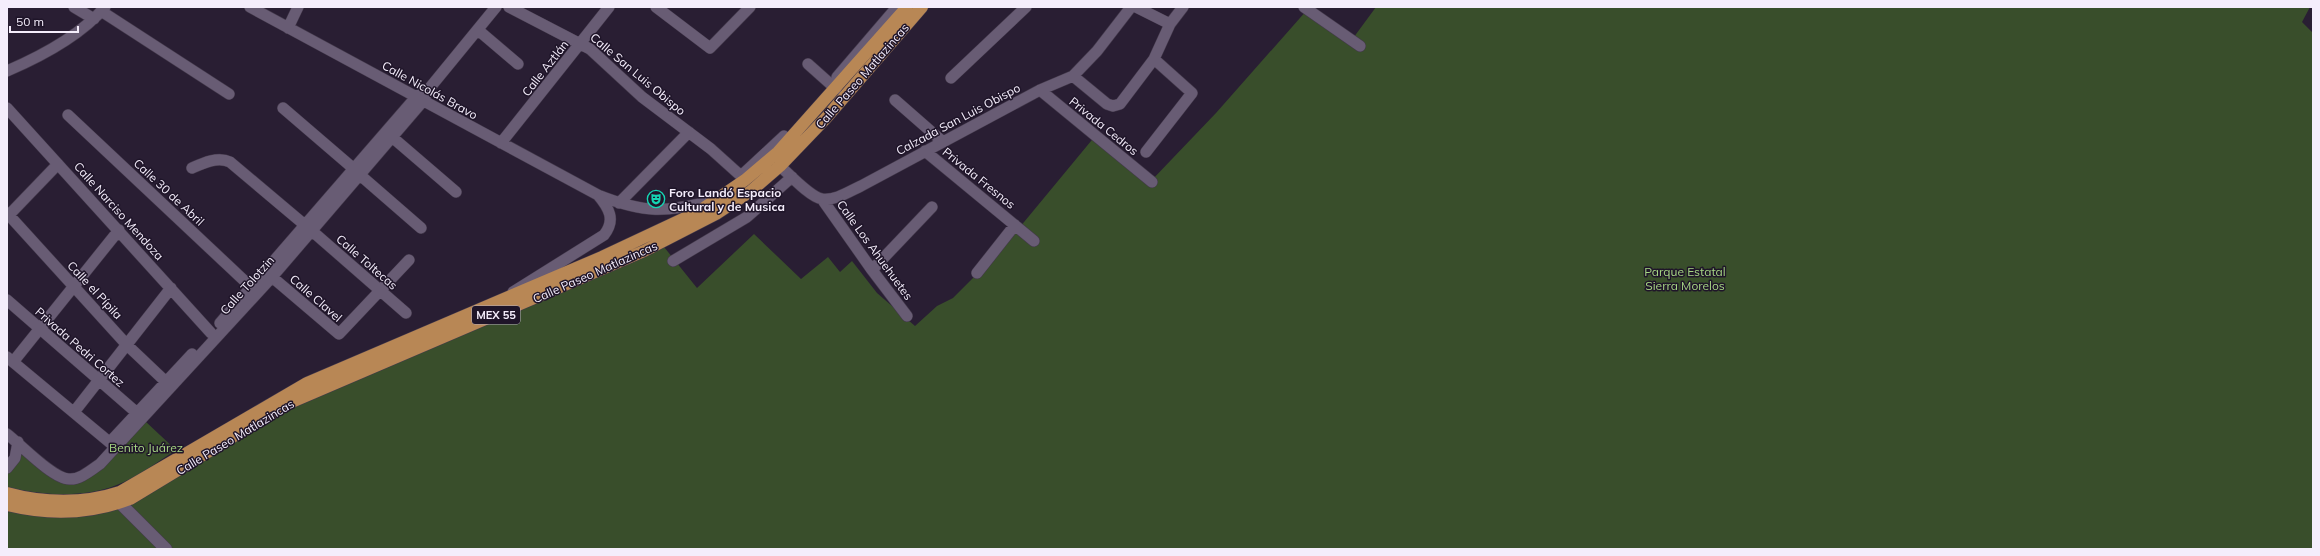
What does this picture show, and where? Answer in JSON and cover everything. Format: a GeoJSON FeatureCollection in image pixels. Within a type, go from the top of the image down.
{"type":"FeatureCollection","features":[{"type":"Feature","properties":{"kind":"highway","name":"Calle Paseo Matlazincas"},"geometry":{"type":"LineString","coordinates":[[7,493],[42,500],[65,501],[92,498],[120,492],[301,386],[657,233],[716,200],[745,180],[778,152],[834,87],[907,7]]}},
{"type":"Feature","properties":{"kind":"highway","name":"Calle Paseo Matlazincas"},"geometry":{"type":"LineString","coordinates":[[7,505],[39,511],[65,512],[98,508],[120,503],[144,491],[287,404],[668,239],[734,202],[780,166],[826,118],[922,7]]}},
{"type":"Feature","properties":{"kind":"street"},"geometry":{"type":"LineString","coordinates":[[74,7],[100,12],[229,94]]}},
{"type":"Feature","properties":{"kind":"street","name":"Calle Nicolás Bravo"},"geometry":{"type":"LineString","coordinates":[[250,7],[501,144],[598,195],[635,208],[662,210],[716,200]]}},
{"type":"Feature","properties":{"kind":"street"},"geometry":{"type":"LineString","coordinates":[[288,28],[298,7]]}},
{"type":"Feature","properties":{"kind":"street","name":"Calle Tolotzin"},"geometry":{"type":"LineString","coordinates":[[113,445],[136,413],[252,287],[309,228],[428,90],[496,7]]}},
{"type":"Feature","properties":{"kind":"street","name":"Calle San Luis Obispo"},"geometry":{"type":"LineString","coordinates":[[509,7],[582,43],[599,56],[646,100],[689,132],[741,176],[776,145],[834,87]]}},
{"type":"Feature","properties":{"kind":"street","name":"Calle Aztlán"},"geometry":{"type":"LineString","coordinates":[[501,144],[609,7]]}},
{"type":"Feature","properties":{"kind":"street"},"geometry":{"type":"LineString","coordinates":[[658,8],[710,48],[750,7]]}},
{"type":"Feature","properties":{"kind":"street"},"geometry":{"type":"LineString","coordinates":[[808,64],[834,87],[897,7]]}},
{"type":"Feature","properties":{"kind":"street"},"geometry":{"type":"LineString","coordinates":[[951,78],[1026,7]]}},
{"type":"Feature","properties":{"kind":"street","name":"Calzada San Luis Obispo"},"geometry":{"type":"LineString","coordinates":[[822,199],[837,196],[861,186],[1040,90],[1073,76],[1097,51],[1130,7]]}},
{"type":"Feature","properties":{"kind":"street"},"geometry":{"type":"LineString","coordinates":[[1136,7],[1170,24]]}},
{"type":"Feature","properties":{"kind":"street"},"geometry":{"type":"LineString","coordinates":[[1073,76],[1111,105],[1116,105],[1123,100],[1154,58],[1170,24],[1183,7]]}},
{"type":"Feature","properties":{"kind":"street"},"geometry":{"type":"LineString","coordinates":[[1304,7],[1360,46]]}},
{"type":"Feature","properties":{"kind":"street"},"geometry":{"type":"LineString","coordinates":[[7,71],[56,46],[100,12]]}},
{"type":"Feature","properties":{"kind":"street"},"geometry":{"type":"LineString","coordinates":[[478,30],[518,64]]}},
{"type":"Feature","properties":{"kind":"street"},"geometry":{"type":"LineString","coordinates":[[1146,152],[1192,93],[1154,58]]}},
{"type":"Feature","properties":{"kind":"street","name":"Privada Cedros"},"geometry":{"type":"LineString","coordinates":[[1040,90],[1152,182]]}},
{"type":"Feature","properties":{"kind":"street","name":"Calle Tolotzin"},"geometry":{"type":"LineString","coordinates":[[357,172],[392,137],[420,99]]}},
{"type":"Feature","properties":{"kind":"street"},"geometry":{"type":"LineString","coordinates":[[895,100],[943,142]]}},
{"type":"Feature","properties":{"kind":"street","name":"Calle Narciso Mendoza"},"geometry":{"type":"LineString","coordinates":[[7,108],[211,333]]}},
{"type":"Feature","properties":{"kind":"street"},"geometry":{"type":"LineString","coordinates":[[283,108],[421,228]]}},
{"type":"Feature","properties":{"kind":"street","name":"Calle 30 de Abril"},"geometry":{"type":"LineString","coordinates":[[68,115],[252,287]]}},
{"type":"Feature","properties":{"kind":"street"},"geometry":{"type":"LineString","coordinates":[[619,203],[689,132]]}},
{"type":"Feature","properties":{"kind":"street"},"geometry":{"type":"LineString","coordinates":[[392,137],[456,192]]}},
{"type":"Feature","properties":{"kind":"street","name":"Privada Fresnos"},"geometry":{"type":"LineString","coordinates":[[925,151],[1034,241]]}},
{"type":"Feature","properties":{"kind":"street","name":"Calle Toltecas"},"geometry":{"type":"LineString","coordinates":[[192,168],[203,163],[216,160],[230,162],[309,228],[406,313]]}},
{"type":"Feature","properties":{"kind":"street"},"geometry":{"type":"LineString","coordinates":[[8,215],[58,164]]}},
{"type":"Feature","properties":{"kind":"street"},"geometry":{"type":"LineString","coordinates":[[780,166],[813,195],[822,199]]}},
{"type":"Feature","properties":{"kind":"street"},"geometry":{"type":"LineString","coordinates":[[673,261],[747,217],[792,177]]}},
{"type":"Feature","properties":{"kind":"street","name":"Calle Nicolás Bravo"},"geometry":{"type":"LineString","coordinates":[[504,299],[536,276],[604,235],[610,226],[611,216],[607,206],[598,195]]}},
{"type":"Feature","properties":{"kind":"street","name":"Calle Los Ahuehuetes"},"geometry":{"type":"LineString","coordinates":[[822,199],[872,270],[907,316]]}},
{"type":"Feature","properties":{"kind":"street"},"geometry":{"type":"LineString","coordinates":[[872,270],[932,207]]}},
{"type":"Feature","properties":{"kind":"street","name":"Calle el Pípila"},"geometry":{"type":"LineString","coordinates":[[8,215],[127,344],[166,382]]}},
{"type":"Feature","properties":{"kind":"street","name":"Privada Fresnos"},"geometry":{"type":"LineString","coordinates":[[977,273],[1015,225]]}},
{"type":"Feature","properties":{"kind":"street","name":"Calle Tolotzin"},"geometry":{"type":"LineString","coordinates":[[18,442],[60,477],[69,479],[91,471],[113,445],[272,277],[309,228]]}},
{"type":"Feature","properties":{"kind":"street"},"geometry":{"type":"LineString","coordinates":[[113,445],[10,359],[39,329],[119,230]]}},
{"type":"Feature","properties":{"kind":"street"},"geometry":{"type":"LineString","coordinates":[[381,290],[409,260]]}},
{"type":"Feature","properties":{"kind":"street","name":"Calle Clavel"},"geometry":{"type":"LineString","coordinates":[[272,277],[334,332],[339,334],[381,290]]}},
{"type":"Feature","properties":{"kind":"street"},"geometry":{"type":"LineString","coordinates":[[74,412],[171,288]]}},
{"type":"Feature","properties":{"kind":"street","name":"Privada Pedri Cortez"},"geometry":{"type":"LineString","coordinates":[[7,300],[136,413]]}},
{"type":"Feature","properties":{"kind":"street"},"geometry":{"type":"LineString","coordinates":[[7,434],[18,442],[15,458],[7,468]]}},
{"type":"Feature","properties":{"kind":"street"},"geometry":{"type":"LineString","coordinates":[[120,503],[166,549]]}},
{"type":"Feature","properties":{"kind":"green space","name":"Parque Estatal Sierra Morelos"},"geometry":{"type":"Polygon","coordinates":[[[1376,7],[2310,7],[2302,22],[2313,33],[2313,549],[7,549],[7,515],[9,511],[73,513],[277,403],[656,237],[697,288],[754,234],[801,279],[828,257],[840,272],[852,261],[877,293],[915,326],[937,306],[953,298],[1000,251],[1096,135],[1150,182],[1216,113],[1307,10],[1351,41],[1376,7]]]}},
{"type":"Feature","properties":{"kind":"green space","name":"Benito Juárez"},"geometry":{"type":"Polygon","coordinates":[[[145,421],[176,450],[131,479],[95,491],[66,494],[51,494],[7,487],[7,472],[13,469],[20,452],[59,482],[68,483],[145,421]]]}},
{"type":"Feature","properties":{"kind":"place","name":"Foro Landó Espacio Cultural y de Musica"},"geometry":{"type":"Point","coordinates":[656,199]}}]}
